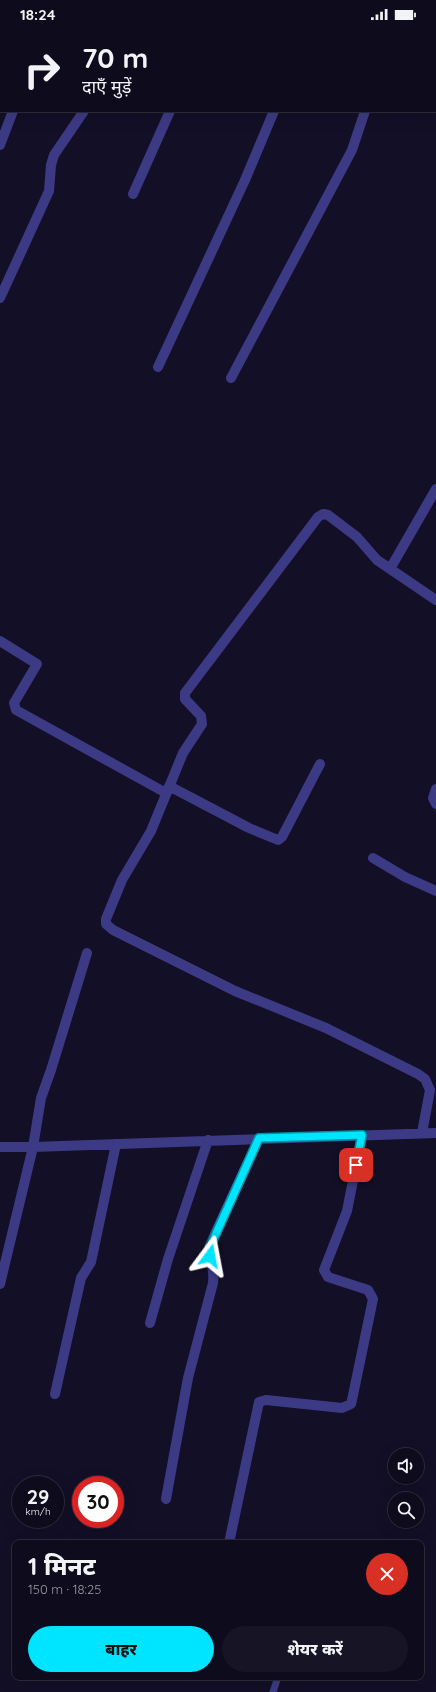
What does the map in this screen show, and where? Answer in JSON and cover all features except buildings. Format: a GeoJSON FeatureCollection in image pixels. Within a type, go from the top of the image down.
{"type":"FeatureCollection","features":[{"type":"Feature","properties":{"kind":"street"},"geometry":{"type":"LineString","coordinates":[[0,145],[13,112]]}},
{"type":"Feature","properties":{"kind":"street"},"geometry":{"type":"LineString","coordinates":[[0,298],[49,191],[51,165],[54,155],[83,112]]}},
{"type":"Feature","properties":{"kind":"street"},"geometry":{"type":"LineString","coordinates":[[133,194],[170,112]]}},
{"type":"Feature","properties":{"kind":"street"},"geometry":{"type":"LineString","coordinates":[[158,367],[245,180],[274,112]]}},
{"type":"Feature","properties":{"kind":"street"},"geometry":{"type":"LineString","coordinates":[[231,378],[348,156],[359,132],[365,112]]}},
{"type":"Feature","properties":{"kind":"street"},"geometry":{"type":"LineString","coordinates":[[390,569],[436,489]]}},
{"type":"Feature","properties":{"kind":"street"},"geometry":{"type":"LineString","coordinates":[[422,1132],[430,1090],[425,1079],[418,1074],[326,1028],[235,991],[114,930],[106,924],[106,915],[122,880],[151,831],[183,753],[203,721],[201,716],[185,699],[185,693],[318,517],[323,514],[328,515],[357,537],[369,552],[390,569],[436,600]]}},
{"type":"Feature","properties":{"kind":"street"},"geometry":{"type":"LineString","coordinates":[[0,641],[37,664],[14,703],[16,710],[168,789],[249,828],[278,840],[282,837],[320,764]]}},
{"type":"Feature","properties":{"kind":"street"},"geometry":{"type":"LineString","coordinates":[[436,789],[432,798],[436,804]]}},
{"type":"Feature","properties":{"kind":"street"},"geometry":{"type":"LineString","coordinates":[[373,858],[405,877],[436,891]]}},
{"type":"Feature","properties":{"kind":"street"},"geometry":{"type":"LineString","coordinates":[[0,1284],[33,1147],[41,1098],[87,953]]}},
{"type":"Feature","properties":{"kind":"street"},"geometry":{"type":"LineString","coordinates":[[0,1147],[436,1132]]}},
{"type":"Feature","properties":{"kind":"street"},"geometry":{"type":"LineString","coordinates":[[230,1540],[259,1402],[266,1400],[342,1408],[351,1404],[373,1299],[368,1290],[328,1277],[324,1270],[347,1211],[362,1135]]}},
{"type":"Feature","properties":{"kind":"street"},"geometry":{"type":"LineString","coordinates":[[166,1499],[188,1378],[213,1283],[214,1272],[210,1256],[210,1247],[259,1138]]}},
{"type":"Feature","properties":{"kind":"street"},"geometry":{"type":"LineString","coordinates":[[150,1323],[168,1259],[208,1140]]}},
{"type":"Feature","properties":{"kind":"street"},"geometry":{"type":"LineString","coordinates":[[55,1394],[81,1278],[91,1262],[116,1144]]}},
{"type":"Feature","properties":{"kind":"lane"},"geometry":{"type":"LineString","coordinates":[[273,1692],[277,1680]]}},
{"type":"Feature","properties":{"kind":"route"},"geometry":{"type":"LineString","coordinates":[[210,1256],[210,1247],[259,1138],[362,1135],[356,1165]]}}]}
